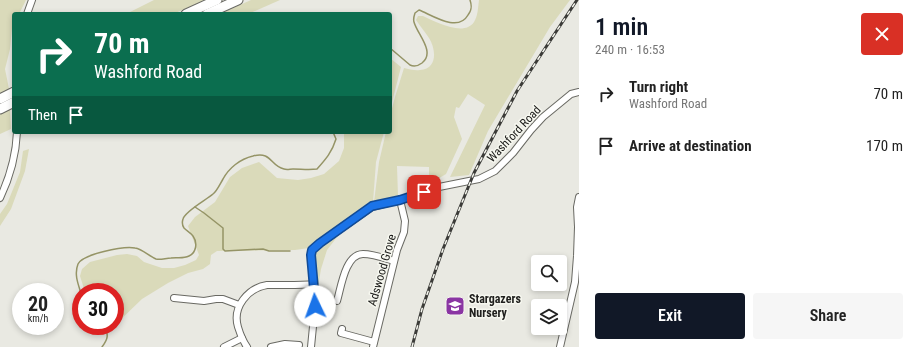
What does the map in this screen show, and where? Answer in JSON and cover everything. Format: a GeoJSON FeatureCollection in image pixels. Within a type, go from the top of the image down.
{"type":"FeatureCollection","features":[{"type":"Feature","properties":{"kind":"highway"},"geometry":{"type":"LineString","coordinates":[[190,12],[217,0]]}},
{"type":"Feature","properties":{"kind":"highway"},"geometry":{"type":"LineString","coordinates":[[211,12],[238,0]]}},
{"type":"Feature","properties":{"kind":"highway"},"geometry":{"type":"LineString","coordinates":[[0,99],[12,93]]}},
{"type":"Feature","properties":{"kind":"highway"},"geometry":{"type":"LineString","coordinates":[[0,109],[12,103]]}},
{"type":"Feature","properties":{"kind":"street"},"geometry":{"type":"LineString","coordinates":[[28,12],[32,0]]}},
{"type":"Feature","properties":{"kind":"street","name":"Washford Road"},"geometry":{"type":"LineString","coordinates":[[311,347],[315,306],[311,255],[312,250],[372,206],[400,200],[439,187],[479,179],[495,171],[543,117],[571,94],[579,92]]}},
{"type":"Feature","properties":{"kind":"street"},"geometry":{"type":"LineString","coordinates":[[0,198],[8,180],[13,163],[17,134]]}},
{"type":"Feature","properties":{"kind":"street"},"geometry":{"type":"LineString","coordinates":[[560,347],[575,282],[578,227],[577,207],[579,197]]}},
{"type":"Feature","properties":{"kind":"street","name":"Adswood Grove"},"geometry":{"type":"LineString","coordinates":[[373,344],[397,250],[404,232],[405,221],[400,200]]}},
{"type":"Feature","properties":{"kind":"street"},"geometry":{"type":"LineString","coordinates":[[337,297],[344,275],[356,256],[368,254],[394,261]]}},
{"type":"Feature","properties":{"kind":"street"},"geometry":{"type":"LineString","coordinates":[[247,347],[237,326],[239,306],[244,298],[251,292],[268,285],[314,284]]}},
{"type":"Feature","properties":{"kind":"street"},"geometry":{"type":"LineString","coordinates":[[177,306],[176,298],[204,301],[223,299],[239,306]]}},
{"type":"Feature","properties":{"kind":"street"},"geometry":{"type":"LineString","coordinates":[[341,334],[373,344]]}},
{"type":"Feature","properties":{"kind":"street"},"geometry":{"type":"LineString","coordinates":[[224,347],[242,338]]}},
{"type":"Feature","properties":{"kind":"street"},"geometry":{"type":"LineString","coordinates":[[271,347],[290,342],[299,345]]}},
{"type":"Feature","properties":{"kind":"green space"},"geometry":{"type":"Polygon","coordinates":[[[0,0],[26,0],[20,12],[12,12],[10,49],[5,69],[9,89],[0,93],[0,0]]]}},
{"type":"Feature","properties":{"kind":"green space"},"geometry":{"type":"Polygon","coordinates":[[[154,0],[205,0],[178,12],[130,12],[154,0]]]}},
{"type":"Feature","properties":{"kind":"green space"},"geometry":{"type":"Polygon","coordinates":[[[251,0],[280,0],[253,12],[224,12],[251,0]]]}},
{"type":"Feature","properties":{"kind":"green space"},"geometry":{"type":"Polygon","coordinates":[[[479,0],[570,0],[550,27],[488,131],[469,175],[450,177],[485,105],[468,94],[459,108],[456,107],[454,117],[462,139],[446,174],[429,184],[429,167],[397,166],[398,196],[374,202],[379,162],[386,134],[392,134],[392,108],[404,68],[416,70],[426,69],[433,62],[434,58],[431,42],[416,20],[418,16],[423,16],[450,27],[464,28],[474,22],[478,11],[479,0]]]}},
{"type":"Feature","properties":{"kind":"green space"},"geometry":{"type":"Polygon","coordinates":[[[392,60],[401,67],[392,102],[392,60]]]}},
{"type":"Feature","properties":{"kind":"green space"},"geometry":{"type":"Polygon","coordinates":[[[10,108],[11,129],[0,134],[0,113],[10,108]]]}},
{"type":"Feature","properties":{"kind":"green space"},"geometry":{"type":"Polygon","coordinates":[[[344,134],[383,134],[376,162],[373,202],[368,204],[359,213],[309,248],[295,250],[217,251],[211,255],[210,264],[203,269],[188,273],[168,283],[142,299],[124,316],[124,283],[82,283],[80,276],[82,269],[90,262],[117,255],[127,254],[137,256],[144,262],[162,268],[174,268],[196,260],[199,255],[188,226],[195,217],[215,202],[230,177],[242,168],[259,162],[277,178],[298,180],[324,174],[339,161],[344,148],[344,134]]]}},
{"type":"Feature","properties":{"kind":"green space"},"geometry":{"type":"Polygon","coordinates":[[[29,149],[25,171],[11,209],[0,226],[0,214],[7,204],[20,172],[23,151],[29,149]]]}},
{"type":"Feature","properties":{"kind":"green space"},"geometry":{"type":"Polygon","coordinates":[[[341,232],[327,250],[321,269],[318,287],[315,263],[317,249],[341,232]]]}},
{"type":"Feature","properties":{"kind":"waterway"},"geometry":{"type":"LineString","coordinates":[[392,50],[410,65],[414,66],[422,63],[426,59],[427,54],[424,43],[414,22],[415,13],[419,10],[438,19],[458,23],[464,20],[468,15],[471,6],[470,0]]}},
{"type":"Feature","properties":{"kind":"waterway"},"geometry":{"type":"LineString","coordinates":[[78,283],[76,271],[78,264],[81,260],[95,254],[122,248],[135,248],[156,259],[182,258],[191,255],[195,250],[195,239],[184,228],[182,221],[192,209],[214,193],[225,175],[235,164],[248,157],[259,155],[267,157],[276,165],[285,169],[317,169],[333,148],[336,139],[334,134]]}},
{"type":"Feature","properties":{"kind":"waterway"},"geometry":{"type":"LineString","coordinates":[[195,207],[223,228],[223,249],[225,251],[263,249],[269,251],[290,251]]}},
{"type":"Feature","properties":{"kind":"waterway"},"geometry":{"type":"LineString","coordinates":[[102,347],[106,342],[107,335]]}},
{"type":"Feature","properties":{"kind":"railway"},"geometry":{"type":"LineString","coordinates":[[412,347],[422,309],[443,249],[474,173],[517,91],[577,0]]}},
{"type":"Feature","properties":{"kind":"place","name":"Stargazers Nursery"},"geometry":{"type":"Point","coordinates":[455,306]}},
{"type":"Feature","properties":{"kind":"route"},"geometry":{"type":"LineString","coordinates":[[315,306],[311,255],[312,250],[372,206],[400,200],[424,192]]}}]}
